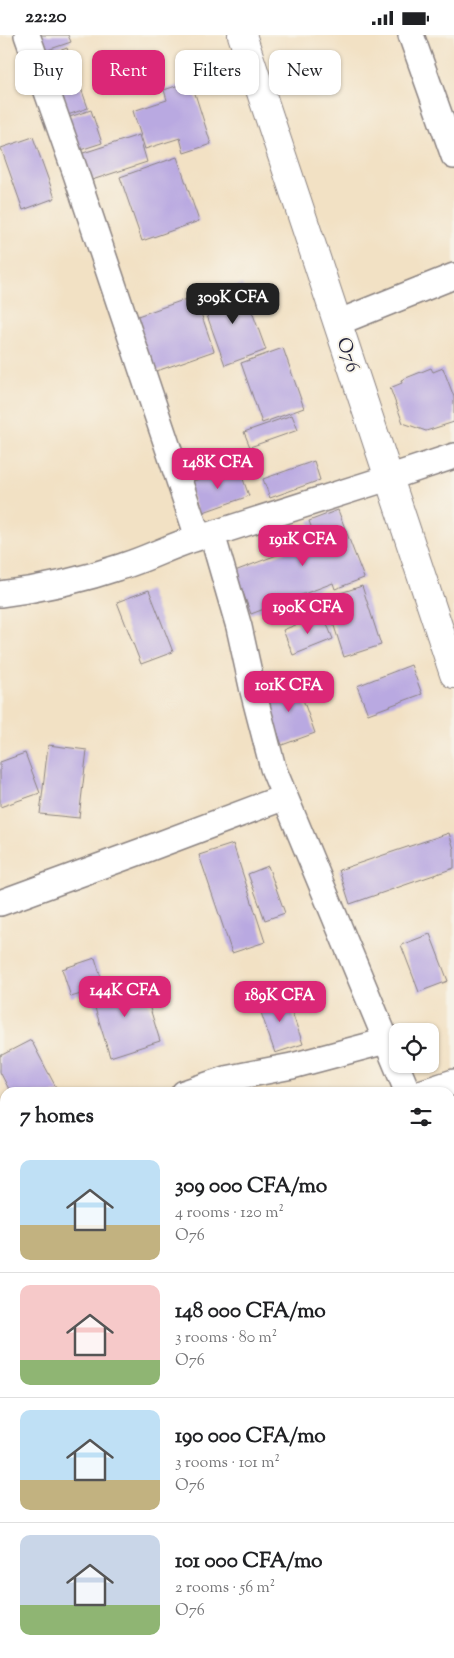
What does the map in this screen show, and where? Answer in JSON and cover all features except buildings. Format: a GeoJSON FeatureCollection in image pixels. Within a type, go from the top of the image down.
{"type":"FeatureCollection","features":[{"type":"Feature","properties":{"kind":"street"},"geometry":{"type":"LineString","coordinates":[[27,35],[239,627],[273,768],[405,1087]]}},
{"type":"Feature","properties":{"kind":"street","name":"O76"},"geometry":{"type":"LineString","coordinates":[[242,35],[454,674]]}},
{"type":"Feature","properties":{"kind":"street"},"geometry":{"type":"LineString","coordinates":[[411,35],[454,156]]}},
{"type":"Feature","properties":{"kind":"street"},"geometry":{"type":"LineString","coordinates":[[337,323],[454,277]]}},
{"type":"Feature","properties":{"kind":"street"},"geometry":{"type":"LineString","coordinates":[[0,594],[41,589],[85,578],[124,566],[205,535],[454,456]]}},
{"type":"Feature","properties":{"kind":"street"},"geometry":{"type":"LineString","coordinates":[[0,903],[285,797]]}},
{"type":"Feature","properties":{"kind":"street"},"geometry":{"type":"LineString","coordinates":[[202,1087],[225,1079],[292,1066],[386,1041]]}},
{"type":"Feature","properties":{"kind":"street"},"geometry":{"type":"LineString","coordinates":[[439,1087],[454,1082]]}}]}
